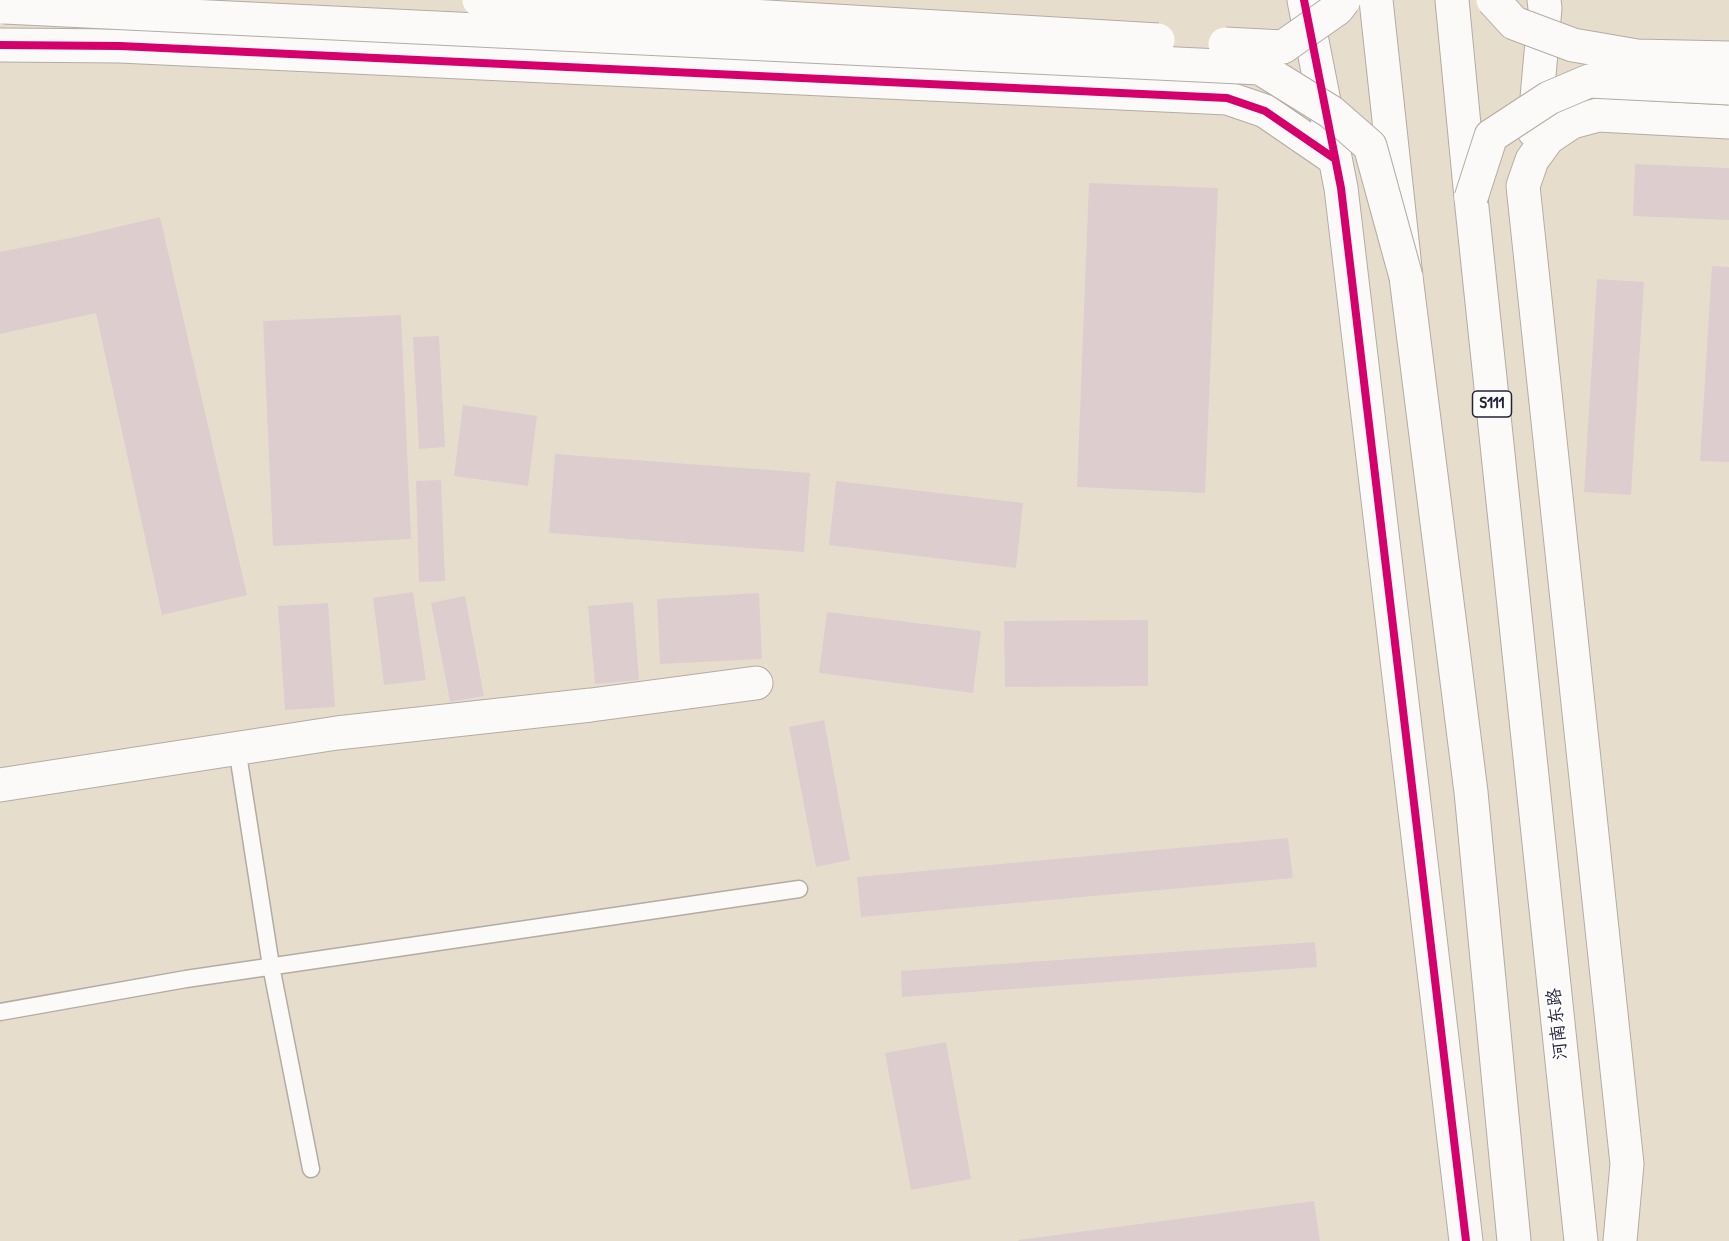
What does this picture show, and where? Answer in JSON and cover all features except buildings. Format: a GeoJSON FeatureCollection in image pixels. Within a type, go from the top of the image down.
{"type":"FeatureCollection","features":[{"type":"Feature","properties":{"kind":"main road"},"geometry":{"type":"LineString","coordinates":[[479,0],[1282,47],[1337,9],[1344,0]]}},
{"type":"Feature","properties":{"kind":"main road"},"geometry":{"type":"LineString","coordinates":[[1304,0],[1341,188],[1466,1241]]}},
{"type":"Feature","properties":{"kind":"main road"},"geometry":{"type":"LineString","coordinates":[[1376,0],[1406,277],[1471,792],[1514,1241]]}},
{"type":"Feature","properties":{"kind":"main road","name":"S111"},"geometry":{"type":"LineString","coordinates":[[1452,0],[1471,198]]}},
{"type":"Feature","properties":{"kind":"main road"},"geometry":{"type":"LineString","coordinates":[[1493,0],[1514,23],[1572,45],[1637,56],[1729,58]]}},
{"type":"Feature","properties":{"kind":"main road"},"geometry":{"type":"LineString","coordinates":[[1544,0],[1532,160],[1523,186],[1635,1241]]}},
{"type":"Feature","properties":{"kind":"main road"},"geometry":{"type":"LineString","coordinates":[[2,7],[1260,68],[1331,112],[1370,146],[1406,277]]}},
{"type":"Feature","properties":{"kind":"main road"},"geometry":{"type":"LineString","coordinates":[[0,45],[120,45],[1227,98],[1265,111],[1335,159]]}},
{"type":"Feature","properties":{"kind":"main road"},"geometry":{"type":"LineString","coordinates":[[1471,198],[1491,136],[1549,98],[1589,81],[1729,88]]}},
{"type":"Feature","properties":{"kind":"main road"},"geometry":{"type":"LineString","coordinates":[[1532,160],[1548,138],[1572,122],[1598,115],[1729,122]]}},
{"type":"Feature","properties":{"kind":"main road","name":"河南东路"},"geometry":{"type":"LineString","coordinates":[[1471,198],[1581,1241]]}},
{"type":"Feature","properties":{"kind":"main road"},"geometry":{"type":"LineString","coordinates":[[0,785],[337,733],[591,705],[756,683]]}},
{"type":"Feature","properties":{"kind":"main road"},"geometry":{"type":"LineString","coordinates":[[1620,1241],[1627,1164]]}},
{"type":"Feature","properties":{"kind":"lane"},"geometry":{"type":"LineString","coordinates":[[237,748],[271,966],[311,1170]]}},
{"type":"Feature","properties":{"kind":"lane"},"geometry":{"type":"LineString","coordinates":[[0,1012],[271,966],[799,889]]}},
{"type":"Feature","properties":{"kind":"cycle path"},"geometry":{"type":"LineString","coordinates":[[1304,0],[1341,188],[1466,1241]]}},
{"type":"Feature","properties":{"kind":"cycle path"},"geometry":{"type":"LineString","coordinates":[[0,45],[120,46],[1227,98],[1265,111],[1335,159]]}}]}
